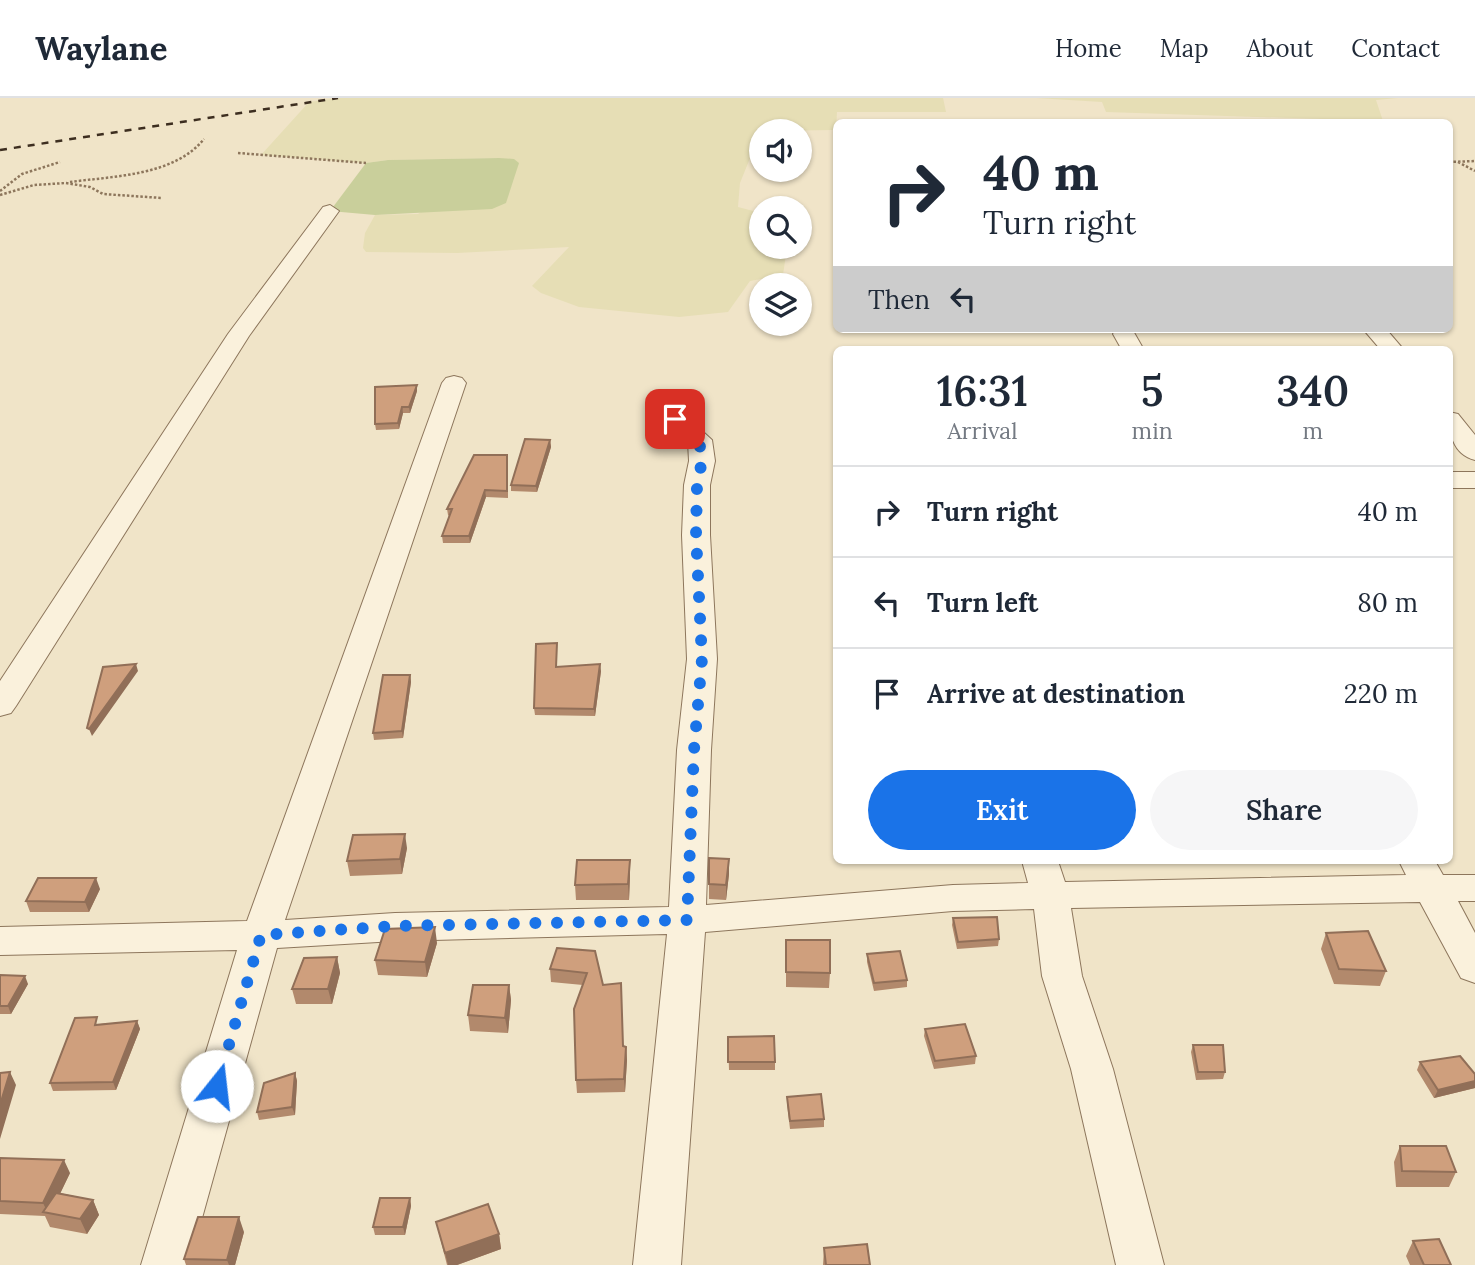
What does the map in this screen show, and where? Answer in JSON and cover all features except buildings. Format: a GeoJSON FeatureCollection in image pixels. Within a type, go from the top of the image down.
{"type":"FeatureCollection","features":[{"type":"Feature","properties":{"kind":"street"},"geometry":{"type":"LineString","coordinates":[[0,706],[239,334],[330,211]]}},
{"type":"Feature","properties":{"kind":"street"},"geometry":{"type":"LineString","coordinates":[[1378,333],[1389,346]]}},
{"type":"Feature","properties":{"kind":"street"},"geometry":{"type":"LineString","coordinates":[[165,1265],[261,935],[454,383]]}},
{"type":"Feature","properties":{"kind":"street"},"geometry":{"type":"LineString","coordinates":[[657,1265],[687,920],[694,750],[702,659],[696,535],[697,485],[702,461],[699,440],[675,419],[673,399]]}},
{"type":"Feature","properties":{"kind":"street"},"geometry":{"type":"LineString","coordinates":[[1453,424],[1475,452]]}},
{"type":"Feature","properties":{"kind":"street"},"geometry":{"type":"LineString","coordinates":[[1453,480],[1475,480]]}},
{"type":"Feature","properties":{"kind":"street"},"geometry":{"type":"LineString","coordinates":[[0,941],[261,935],[395,926],[687,920],[953,898],[1046,879],[1235,890],[1425,874],[1475,888]]}},
{"type":"Feature","properties":{"kind":"street"},"geometry":{"type":"LineString","coordinates":[[1425,874],[1475,968]]}},
{"type":"Feature","properties":{"kind":"street"},"geometry":{"type":"LineString","coordinates":[[1046,879],[1062,976],[1092,1069],[1140,1265]]}},
{"type":"Feature","properties":{"kind":"path"},"geometry":{"type":"LineString","coordinates":[[0,193],[174,162],[194,151],[204,139]]}},
{"type":"Feature","properties":{"kind":"path"},"geometry":{"type":"LineString","coordinates":[[238,153],[366,163]]}},
{"type":"Feature","properties":{"kind":"path"},"geometry":{"type":"LineString","coordinates":[[1453,162],[1475,161]]}},
{"type":"Feature","properties":{"kind":"path"},"geometry":{"type":"LineString","coordinates":[[0,193],[22,174],[60,162]]}},
{"type":"Feature","properties":{"kind":"path"},"geometry":{"type":"LineString","coordinates":[[1457,162],[1475,171]]}},
{"type":"Feature","properties":{"kind":"path"},"geometry":{"type":"LineString","coordinates":[[66,183],[89,187],[103,194],[162,198]]}},
{"type":"Feature","properties":{"kind":"shaded area"},"geometry":{"type":"Polygon","coordinates":[[[338,98],[943,98],[946,112],[837,112],[837,119],[833,119],[833,130],[812,130],[812,119],[749,119],[749,161],[740,183],[738,207],[749,210],[749,259],[785,259],[783,273],[749,273],[749,282],[728,312],[679,317],[579,307],[541,293],[532,286],[569,247],[457,253],[366,252],[363,248],[365,233],[375,215],[418,214],[499,158],[388,160],[366,163],[261,155],[309,102],[338,98]]]}},
{"type":"Feature","properties":{"kind":"shaded area"},"geometry":{"type":"Polygon","coordinates":[[[1036,98],[1398,98],[1376,100],[1382,119],[1106,112],[1102,102],[1036,98]]]}},
{"type":"Feature","properties":{"kind":"green space"},"geometry":{"type":"Polygon","coordinates":[[[514,159],[519,163],[506,203],[492,209],[375,215],[330,211],[366,163],[388,160],[514,159]]]}},
{"type":"Feature","properties":{"kind":"railway"},"geometry":{"type":"LineString","coordinates":[[0,150],[338,98]]}},
{"type":"Feature","properties":{"kind":"route"},"geometry":{"type":"LineString","coordinates":[[217,1086],[261,935],[395,926],[687,920],[694,750],[702,659],[696,535],[697,485],[702,461],[699,440],[675,419]]}}]}
